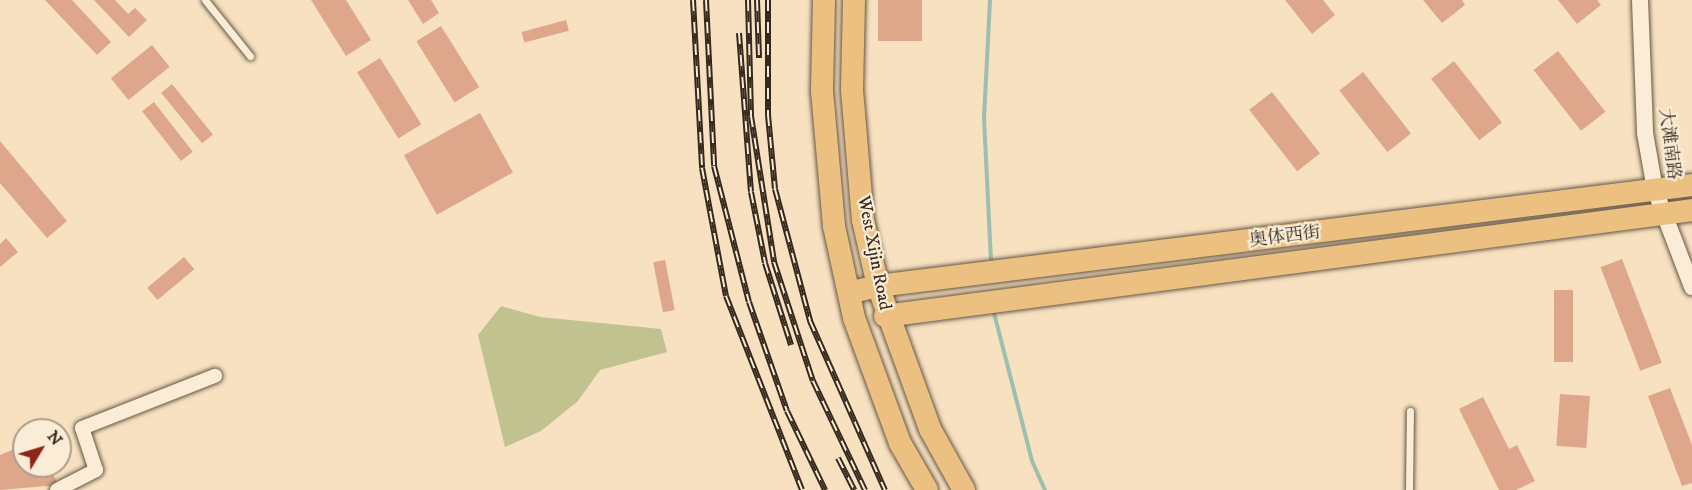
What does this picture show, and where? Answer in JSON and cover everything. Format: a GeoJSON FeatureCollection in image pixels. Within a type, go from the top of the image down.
{"type":"FeatureCollection","features":[{"type":"Feature","properties":{"kind":"main road","name":"West Xijin Road"},"geometry":{"type":"LineString","coordinates":[[824,0],[823,103],[834,226],[849,293],[900,443],[927,490]]}},
{"type":"Feature","properties":{"kind":"main road","name":"West Xijin Road"},"geometry":{"type":"LineString","coordinates":[[854,0],[855,125],[863,220],[885,316],[930,429],[964,490]]}},
{"type":"Feature","properties":{"kind":"main road","name":"奥体西街"},"geometry":{"type":"LineString","coordinates":[[849,293],[878,286],[1090,262],[1692,185]]}},
{"type":"Feature","properties":{"kind":"main road","name":"奥体西街"},"geometry":{"type":"LineString","coordinates":[[885,316],[1692,210]]}},
{"type":"Feature","properties":{"kind":"street","name":"大滩南路"},"geometry":{"type":"LineString","coordinates":[[1640,0],[1645,134],[1655,190],[1692,287]]}},
{"type":"Feature","properties":{"kind":"street"},"geometry":{"type":"LineString","coordinates":[[57,490],[96,470],[82,428],[215,376]]}},
{"type":"Feature","properties":{"kind":"lane"},"geometry":{"type":"LineString","coordinates":[[205,0],[250,56]]}},
{"type":"Feature","properties":{"kind":"lane"},"geometry":{"type":"LineString","coordinates":[[1409,490],[1410,411]]}},
{"type":"Feature","properties":{"kind":"green space"},"geometry":{"type":"Polygon","coordinates":[[[501,306],[540,317],[661,329],[667,352],[600,370],[578,401],[541,431],[505,447],[478,335],[501,306]]]}},
{"type":"Feature","properties":{"kind":"building"},"geometry":{"type":"Polygon","coordinates":[[[45,0],[72,0],[111,42],[97,55],[45,0]]]}},
{"type":"Feature","properties":{"kind":"building"},"geometry":{"type":"Polygon","coordinates":[[[94,0],[115,0],[128,14],[135,8],[147,20],[129,37],[94,0]]]}},
{"type":"Feature","properties":{"kind":"building"},"geometry":{"type":"Polygon","coordinates":[[[311,0],[346,0],[371,40],[346,56],[311,0]]]}},
{"type":"Feature","properties":{"kind":"building"},"geometry":{"type":"Polygon","coordinates":[[[408,0],[431,0],[439,13],[423,24],[408,0]]]}},
{"type":"Feature","properties":{"kind":"building"},"geometry":{"type":"Polygon","coordinates":[[[878,0],[922,0],[922,41],[878,41],[878,0]]]}},
{"type":"Feature","properties":{"kind":"building"},"geometry":{"type":"Polygon","coordinates":[[[1285,0],[1323,0],[1335,15],[1312,34],[1285,0]]]}},
{"type":"Feature","properties":{"kind":"building"},"geometry":{"type":"Polygon","coordinates":[[[1423,0],[1462,0],[1465,5],[1442,23],[1423,0]]]}},
{"type":"Feature","properties":{"kind":"building"},"geometry":{"type":"Polygon","coordinates":[[[1558,0],[1597,0],[1601,5],[1577,24],[1558,0]]]}},
{"type":"Feature","properties":{"kind":"building"},"geometry":{"type":"Polygon","coordinates":[[[566,20],[569,31],[524,43],[522,32],[566,20]]]}},
{"type":"Feature","properties":{"kind":"building"},"geometry":{"type":"Polygon","coordinates":[[[441,26],[479,87],[455,102],[416,41],[441,26]]]}},
{"type":"Feature","properties":{"kind":"building"},"geometry":{"type":"Polygon","coordinates":[[[152,45],[170,67],[128,100],[111,78],[152,45]]]}},
{"type":"Feature","properties":{"kind":"building"},"geometry":{"type":"Polygon","coordinates":[[[1558,51],[1605,112],[1581,131],[1534,70],[1558,51]]]}},
{"type":"Feature","properties":{"kind":"building"},"geometry":{"type":"Polygon","coordinates":[[[380,58],[421,124],[398,138],[357,72],[380,58]]]}},
{"type":"Feature","properties":{"kind":"building"},"geometry":{"type":"Polygon","coordinates":[[[1454,61],[1502,122],[1479,140],[1431,79],[1454,61]]]}},
{"type":"Feature","properties":{"kind":"building"},"geometry":{"type":"Polygon","coordinates":[[[1363,72],[1411,133],[1387,152],[1339,90],[1363,72]]]}},
{"type":"Feature","properties":{"kind":"building"},"geometry":{"type":"Polygon","coordinates":[[[172,84],[213,135],[202,143],[161,93],[172,84]]]}},
{"type":"Feature","properties":{"kind":"building"},"geometry":{"type":"Polygon","coordinates":[[[1272,92],[1320,153],[1297,171],[1249,110],[1272,92]]]}},
{"type":"Feature","properties":{"kind":"building"},"geometry":{"type":"Polygon","coordinates":[[[154,102],[193,152],[181,161],[142,111],[154,102]]]}},
{"type":"Feature","properties":{"kind":"building"},"geometry":{"type":"Polygon","coordinates":[[[480,113],[513,172],[437,215],[404,155],[480,113]]]}},
{"type":"Feature","properties":{"kind":"building"},"geometry":{"type":"Polygon","coordinates":[[[0,141],[67,221],[47,238],[0,183],[0,141]]]}},
{"type":"Feature","properties":{"kind":"building"},"geometry":{"type":"Polygon","coordinates":[[[6,238],[18,252],[0,267],[0,244],[6,238]]]}},
{"type":"Feature","properties":{"kind":"building"},"geometry":{"type":"Polygon","coordinates":[[[184,257],[194,269],[158,300],[147,288],[184,257]]]}},
{"type":"Feature","properties":{"kind":"building"},"geometry":{"type":"Polygon","coordinates":[[[1622,259],[1662,363],[1640,371],[1601,267],[1622,259]]]}},
{"type":"Feature","properties":{"kind":"building"},"geometry":{"type":"Polygon","coordinates":[[[665,260],[675,310],[663,312],[653,262],[665,260]]]}},
{"type":"Feature","properties":{"kind":"building"},"geometry":{"type":"Polygon","coordinates":[[[1554,290],[1573,290],[1573,362],[1554,362],[1554,290]]]}},
{"type":"Feature","properties":{"kind":"building"},"geometry":{"type":"Polygon","coordinates":[[[1670,388],[1692,445],[1692,483],[1682,486],[1648,396],[1670,388]]]}},
{"type":"Feature","properties":{"kind":"building"},"geometry":{"type":"Polygon","coordinates":[[[1560,394],[1590,396],[1586,448],[1556,446],[1560,394]]]}},
{"type":"Feature","properties":{"kind":"building"},"geometry":{"type":"Polygon","coordinates":[[[1483,397],[1509,449],[1517,445],[1535,481],[1516,490],[1499,490],[1459,409],[1483,397]]]}},
{"type":"Feature","properties":{"kind":"building"},"geometry":{"type":"Polygon","coordinates":[[[12,450],[12,478],[55,478],[58,485],[0,490],[0,455],[12,450]]]}},
{"type":"Feature","properties":{"kind":"waterway"},"geometry":{"type":"LineString","coordinates":[[990,0],[984,118],[991,263]]}},
{"type":"Feature","properties":{"kind":"waterway"},"geometry":{"type":"LineString","coordinates":[[993,309],[1032,461],[1045,490]]}},
{"type":"Feature","properties":{"kind":"railway"},"geometry":{"type":"LineString","coordinates":[[693,0],[702,168],[726,296],[802,490]]}},
{"type":"Feature","properties":{"kind":"railway"},"geometry":{"type":"LineString","coordinates":[[706,0],[714,166],[749,302],[787,411],[825,490]]}},
{"type":"Feature","properties":{"kind":"railway"},"geometry":{"type":"LineString","coordinates":[[748,0],[751,116],[774,262],[813,381],[865,490]]}},
{"type":"Feature","properties":{"kind":"railway"},"geometry":{"type":"LineString","coordinates":[[757,0],[759,58]]}},
{"type":"Feature","properties":{"kind":"railway"},"geometry":{"type":"LineString","coordinates":[[768,0],[768,115],[775,189],[810,321],[885,490]]}},
{"type":"Feature","properties":{"kind":"railway"},"geometry":{"type":"LineString","coordinates":[[739,33],[751,192],[765,263],[791,345]]}},
{"type":"Feature","properties":{"kind":"railway"},"geometry":{"type":"LineString","coordinates":[[838,458],[854,490]]}}]}
